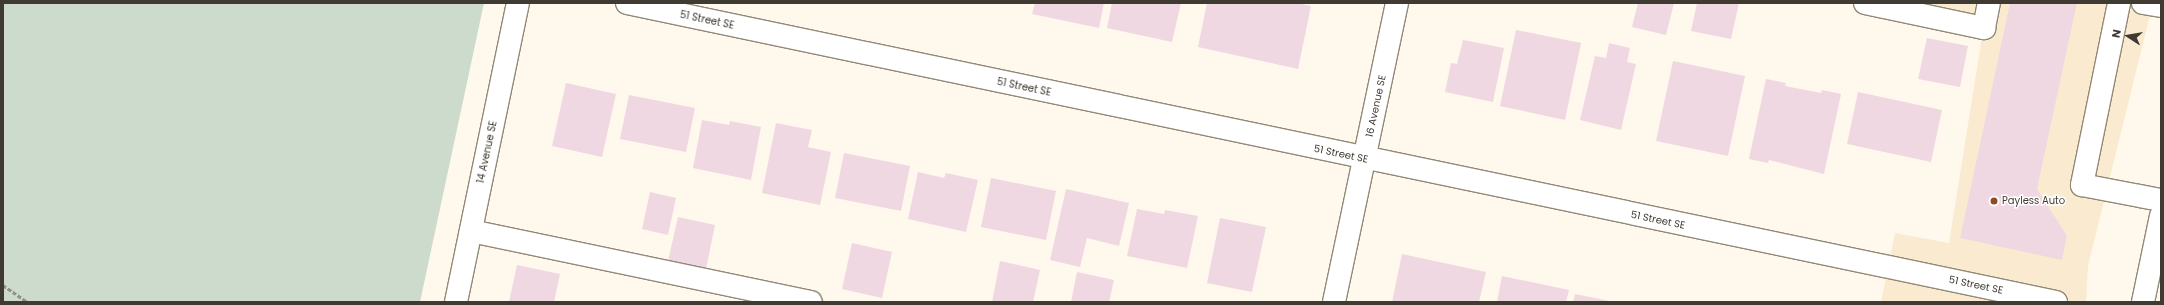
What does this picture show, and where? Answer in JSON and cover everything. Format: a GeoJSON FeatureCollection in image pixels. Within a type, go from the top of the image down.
{"type":"FeatureCollection","features":[{"type":"Feature","properties":{"kind":"street","name":"14 Avenue SE"},"geometry":{"type":"LineString","coordinates":[[456,302],[518,3]]}},
{"type":"Feature","properties":{"kind":"street","name":"51 Street SE"},"geometry":{"type":"LineString","coordinates":[[627,3],[1365,159],[2056,302]]}},
{"type":"Feature","properties":{"kind":"street","name":"16 Avenue SE"},"geometry":{"type":"LineString","coordinates":[[1334,302],[1397,3]]}},
{"type":"Feature","properties":{"kind":"street"},"geometry":{"type":"LineString","coordinates":[[1865,3],[1984,28],[1989,3]]}},
{"type":"Feature","properties":{"kind":"street"},"geometry":{"type":"LineString","coordinates":[[2119,3],[2082,185],[2161,200]]}},
{"type":"Feature","properties":{"kind":"street"},"geometry":{"type":"LineString","coordinates":[[2144,3],[2161,6]]}},
{"type":"Feature","properties":{"kind":"street"},"geometry":{"type":"LineString","coordinates":[[2143,302],[2161,216]]}},
{"type":"Feature","properties":{"kind":"street"},"geometry":{"type":"LineString","coordinates":[[470,230],[811,302]]}},
{"type":"Feature","properties":{"kind":"path"},"geometry":{"type":"LineString","coordinates":[[3,285],[27,302]]}},
{"type":"Feature","properties":{"kind":"shaded area"},"geometry":{"type":"Polygon","coordinates":[[[1913,3],[2153,3],[2088,266],[2086,302],[1881,302],[1895,233],[1949,243],[1985,18],[1913,3]]]}},
{"type":"Feature","properties":{"kind":"green space"},"geometry":{"type":"Polygon","coordinates":[[[3,3],[484,3],[420,302],[3,302],[3,3]]]}},
{"type":"Feature","properties":{"kind":"building"},"geometry":{"type":"Polygon","coordinates":[[[1035,3],[1104,3],[1099,28],[1032,14],[1035,3]]]}},
{"type":"Feature","properties":{"kind":"building"},"geometry":{"type":"Polygon","coordinates":[[[1112,3],[1181,3],[1172,42],[1107,28],[1112,3]]]}},
{"type":"Feature","properties":{"kind":"building"},"geometry":{"type":"Polygon","coordinates":[[[1207,3],[1297,3],[1311,6],[1298,69],[1198,47],[1207,3]]]}},
{"type":"Feature","properties":{"kind":"building"},"geometry":{"type":"Polygon","coordinates":[[[1638,3],[1674,3],[1666,35],[1632,27],[1638,3]]]}},
{"type":"Feature","properties":{"kind":"building"},"geometry":{"type":"Polygon","coordinates":[[[1697,3],[1739,3],[1731,39],[1691,31],[1697,3]]]}},
{"type":"Feature","properties":{"kind":"building"},"geometry":{"type":"Polygon","coordinates":[[[2010,3],[2077,3],[2037,189],[2067,236],[2062,260],[1960,238],[2010,3]]]}},
{"type":"Feature","properties":{"kind":"building"},"geometry":{"type":"Polygon","coordinates":[[[1516,30],[1581,43],[1565,120],[1500,106],[1516,30]]]}},
{"type":"Feature","properties":{"kind":"building"},"geometry":{"type":"Polygon","coordinates":[[[1927,38],[1968,46],[1960,87],[1918,79],[1927,38]]]}},
{"type":"Feature","properties":{"kind":"building"},"geometry":{"type":"Polygon","coordinates":[[[1463,40],[1504,48],[1493,102],[1445,92],[1451,63],[1457,64],[1463,40]]]}},
{"type":"Feature","properties":{"kind":"building"},"geometry":{"type":"Polygon","coordinates":[[[1609,43],[1630,48],[1627,62],[1636,64],[1621,130],[1580,120],[1595,56],[1606,58],[1609,43]]]}},
{"type":"Feature","properties":{"kind":"building"},"geometry":{"type":"Polygon","coordinates":[[[1673,61],[1745,76],[1728,156],[1656,141],[1673,61]]]}},
{"type":"Feature","properties":{"kind":"building"},"geometry":{"type":"Polygon","coordinates":[[[1766,79],[1786,83],[1785,86],[1821,93],[1822,90],[1841,94],[1824,174],[1769,160],[1768,163],[1749,159],[1766,79]]]}},
{"type":"Feature","properties":{"kind":"building"},"geometry":{"type":"Polygon","coordinates":[[[566,83],[616,94],[602,157],[552,146],[566,83]]]}},
{"type":"Feature","properties":{"kind":"building"},"geometry":{"type":"Polygon","coordinates":[[[1858,92],[1942,110],[1931,162],[1847,144],[1858,92]]]}},
{"type":"Feature","properties":{"kind":"building"},"geometry":{"type":"Polygon","coordinates":[[[629,95],[695,108],[686,152],[620,139],[629,95]]]}},
{"type":"Feature","properties":{"kind":"building"},"geometry":{"type":"Polygon","coordinates":[[[702,120],[729,125],[730,121],[761,127],[751,180],[693,168],[702,120]]]}},
{"type":"Feature","properties":{"kind":"building"},"geometry":{"type":"Polygon","coordinates":[[[776,123],[812,130],[808,147],[831,152],[820,205],[762,193],[776,123]]]}},
{"type":"Feature","properties":{"kind":"building"},"geometry":{"type":"Polygon","coordinates":[[[844,153],[910,166],[901,211],[835,198],[844,153]]]}},
{"type":"Feature","properties":{"kind":"building"},"geometry":{"type":"Polygon","coordinates":[[[918,172],[944,178],[946,173],[978,180],[966,232],[908,219],[918,172]]]}},
{"type":"Feature","properties":{"kind":"building"},"geometry":{"type":"Polygon","coordinates":[[[991,178],[1056,191],[1046,240],[981,227],[991,178]]]}},
{"type":"Feature","properties":{"kind":"building"},"geometry":{"type":"Polygon","coordinates":[[[1066,189],[1129,203],[1119,246],[1087,238],[1080,267],[1050,260],[1066,189]]]}},
{"type":"Feature","properties":{"kind":"building"},"geometry":{"type":"Polygon","coordinates":[[[650,192],[676,198],[668,235],[642,229],[650,192]]]}},
{"type":"Feature","properties":{"kind":"building"},"geometry":{"type":"Polygon","coordinates":[[[1137,209],[1164,214],[1165,210],[1198,216],[1187,268],[1127,256],[1137,209]]]}},
{"type":"Feature","properties":{"kind":"building"},"geometry":{"type":"Polygon","coordinates":[[[678,217],[715,225],[706,269],[668,261],[678,217]]]}},
{"type":"Feature","properties":{"kind":"building"},"geometry":{"type":"Polygon","coordinates":[[[1220,218],[1266,227],[1252,292],[1207,283],[1220,218]]]}},
{"type":"Feature","properties":{"kind":"building"},"geometry":{"type":"Polygon","coordinates":[[[852,243],[892,252],[882,298],[842,289],[852,243]]]}},
{"type":"Feature","properties":{"kind":"building"},"geometry":{"type":"Polygon","coordinates":[[[1402,254],[1486,272],[1479,302],[1392,302],[1402,254]]]}},
{"type":"Feature","properties":{"kind":"building"},"geometry":{"type":"Polygon","coordinates":[[[1000,261],[1040,270],[1033,302],[992,302],[1000,261]]]}},
{"type":"Feature","properties":{"kind":"building"},"geometry":{"type":"Polygon","coordinates":[[[517,265],[560,274],[554,302],[509,302],[517,265]]]}},
{"type":"Feature","properties":{"kind":"building"},"geometry":{"type":"Polygon","coordinates":[[[1077,272],[1114,280],[1109,302],[1071,302],[1077,272]]]}},
{"type":"Feature","properties":{"kind":"building"},"geometry":{"type":"Polygon","coordinates":[[[1502,276],[1569,290],[1566,302],[1497,302],[1502,276]]]}},
{"type":"Feature","properties":{"kind":"building"},"geometry":{"type":"Polygon","coordinates":[[[1575,294],[1610,301],[1610,302],[1573,302],[1575,294]]]}},
{"type":"Feature","properties":{"kind":"place","name":"Payless Auto"},"geometry":{"type":"Point","coordinates":[1994,201]}}]}
